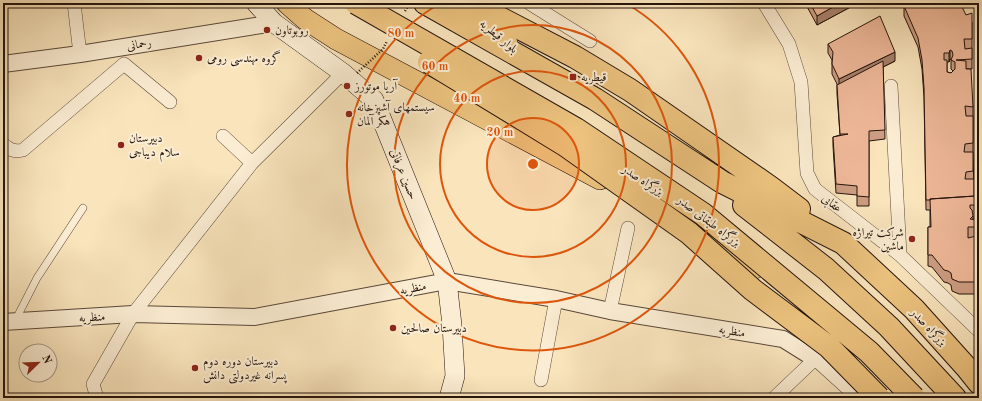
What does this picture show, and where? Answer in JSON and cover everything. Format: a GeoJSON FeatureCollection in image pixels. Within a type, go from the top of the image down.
{"type":"FeatureCollection","features":[{"type":"Feature","properties":{"kind":"highway","name":"بزرگراه صدر"},"geometry":{"type":"LineString","coordinates":[[346,3],[573,133],[701,218],[866,354],[909,398]]}},
{"type":"Feature","properties":{"kind":"highway"},"geometry":{"type":"LineString","coordinates":[[346,3],[362,21],[565,145],[689,233],[753,290],[828,347],[879,398]]}},
{"type":"Feature","properties":{"kind":"highway","name":"بزرگراه طبقاتی صدر"},"geometry":{"type":"LineString","coordinates":[[356,3],[576,130],[704,214],[869,352],[914,398]]}},
{"type":"Feature","properties":{"kind":"highway"},"geometry":{"type":"LineString","coordinates":[[416,3],[593,103],[720,186],[775,227],[826,269],[889,327],[955,398]]}},
{"type":"Feature","properties":{"kind":"highway","name":"بزرگراه صدر"},"geometry":{"type":"LineString","coordinates":[[424,3],[596,99],[722,182],[843,243],[914,309],[979,383]]}},
{"type":"Feature","properties":{"kind":"highway"},"geometry":{"type":"LineString","coordinates":[[469,3],[575,57],[630,90],[770,187],[843,243]]}},
{"type":"Feature","properties":{"kind":"main road","name":"حسین عرفاتی"},"geometry":{"type":"LineString","coordinates":[[256,3],[274,23],[343,73],[374,100],[446,281],[452,325],[456,376],[449,398]]}},
{"type":"Feature","properties":{"kind":"main road"},"geometry":{"type":"LineString","coordinates":[[287,3],[305,19],[336,39],[709,237],[800,299]]}},
{"type":"Feature","properties":{"kind":"main road","name":"بلوار قیطریه"},"geometry":{"type":"LineString","coordinates":[[464,3],[479,19],[535,66]]}},
{"type":"Feature","properties":{"kind":"street"},"geometry":{"type":"LineString","coordinates":[[74,3],[80,54]]}},
{"type":"Feature","properties":{"kind":"street"},"geometry":{"type":"LineString","coordinates":[[528,3],[590,41]]}},
{"type":"Feature","properties":{"kind":"street","name":"عقابی"},"geometry":{"type":"LineString","coordinates":[[764,3],[789,44],[801,82],[807,173],[815,190],[900,255],[979,330]]}},
{"type":"Feature","properties":{"kind":"street","name":"رحمانی"},"geometry":{"type":"LineString","coordinates":[[3,64],[80,54],[274,23]]}},
{"type":"Feature","properties":{"kind":"street"},"geometry":{"type":"LineString","coordinates":[[3,144],[16,151],[23,150],[124,64],[170,102]]}},
{"type":"Feature","properties":{"kind":"street"},"geometry":{"type":"LineString","coordinates":[[97,398],[93,384],[133,314],[252,163],[343,73]]}},
{"type":"Feature","properties":{"kind":"street"},"geometry":{"type":"LineString","coordinates":[[891,86],[900,255]]}},
{"type":"Feature","properties":{"kind":"street"},"geometry":{"type":"LineString","coordinates":[[223,136],[252,163]]}},
{"type":"Feature","properties":{"kind":"street"},"geometry":{"type":"LineString","coordinates":[[610,311],[628,228]]}},
{"type":"Feature","properties":{"kind":"street","name":"منظریه"},"geometry":{"type":"LineString","coordinates":[[9,322],[133,314],[255,317],[446,281],[556,299],[610,311],[783,339],[815,359]]}},
{"type":"Feature","properties":{"kind":"street"},"geometry":{"type":"LineString","coordinates":[[541,380],[556,299]]}},
{"type":"Feature","properties":{"kind":"street"},"geometry":{"type":"LineString","coordinates":[[774,398],[815,359],[858,398]]}},
{"type":"Feature","properties":{"kind":"lane"},"geometry":{"type":"LineString","coordinates":[[9,322],[36,278],[83,208]]}},
{"type":"Feature","properties":{"kind":"building"},"geometry":{"type":"Polygon","coordinates":[[[810,3],[840,3],[817,16],[810,3]]]}},
{"type":"Feature","properties":{"kind":"building"},"geometry":{"type":"Polygon","coordinates":[[[911,3],[960,3],[966,15],[972,13],[972,39],[964,39],[965,49],[972,48],[972,59],[956,60],[966,61],[966,69],[971,69],[973,107],[965,106],[966,116],[973,116],[973,143],[965,144],[964,152],[973,152],[973,171],[966,172],[965,179],[974,179],[974,196],[926,200],[922,60],[918,38],[904,6],[911,3]],[[950,50],[949,53],[944,53],[944,60],[947,60],[947,72],[951,73],[955,69],[955,62],[951,60],[953,55],[952,51],[950,50]]]}},
{"type":"Feature","properties":{"kind":"building"},"geometry":{"type":"Polygon","coordinates":[[[880,16],[895,52],[839,79],[832,64],[833,52],[828,44],[880,16]]]}},
{"type":"Feature","properties":{"kind":"building"},"geometry":{"type":"Polygon","coordinates":[[[883,61],[885,130],[869,131],[869,197],[857,196],[857,186],[836,184],[833,137],[848,134],[840,134],[837,85],[883,61]]]}},
{"type":"Feature","properties":{"kind":"building"},"geometry":{"type":"Polygon","coordinates":[[[976,196],[978,199],[976,205],[970,205],[973,216],[970,219],[977,220],[977,227],[968,227],[968,238],[976,236],[975,282],[959,282],[952,279],[951,273],[944,270],[932,255],[928,255],[928,227],[931,227],[930,199],[976,196]]]}},
{"type":"Feature","properties":{"kind":"place","name":"روبوتاون"},"geometry":{"type":"Point","coordinates":[267,30]}},
{"type":"Feature","properties":{"kind":"place","name":"گروه مهندسی رومی"},"geometry":{"type":"Point","coordinates":[199,58]}},
{"type":"Feature","properties":{"kind":"place","name":"قیطریه"},"geometry":{"type":"Point","coordinates":[573,77]}},
{"type":"Feature","properties":{"kind":"place","name":"آریا موتورز"},"geometry":{"type":"Point","coordinates":[347,86]}},
{"type":"Feature","properties":{"kind":"place","name":"سیستمهای آشپزخانه هکر آلمان"},"geometry":{"type":"Point","coordinates":[349,114]}},
{"type":"Feature","properties":{"kind":"place","name":"دبیرستان سلام دیباجی"},"geometry":{"type":"Point","coordinates":[121,145]}},
{"type":"Feature","properties":{"kind":"place","name":"شرکت تیراژه ماشین"},"geometry":{"type":"Point","coordinates":[912,239]}},
{"type":"Feature","properties":{"kind":"place","name":"دبیرستان صالحین"},"geometry":{"type":"Point","coordinates":[393,328]}},
{"type":"Feature","properties":{"kind":"place","name":"دبیرستان دوره دوم پسرانه غیردولتی دانش"},"geometry":{"type":"Point","coordinates":[195,368]}}]}
